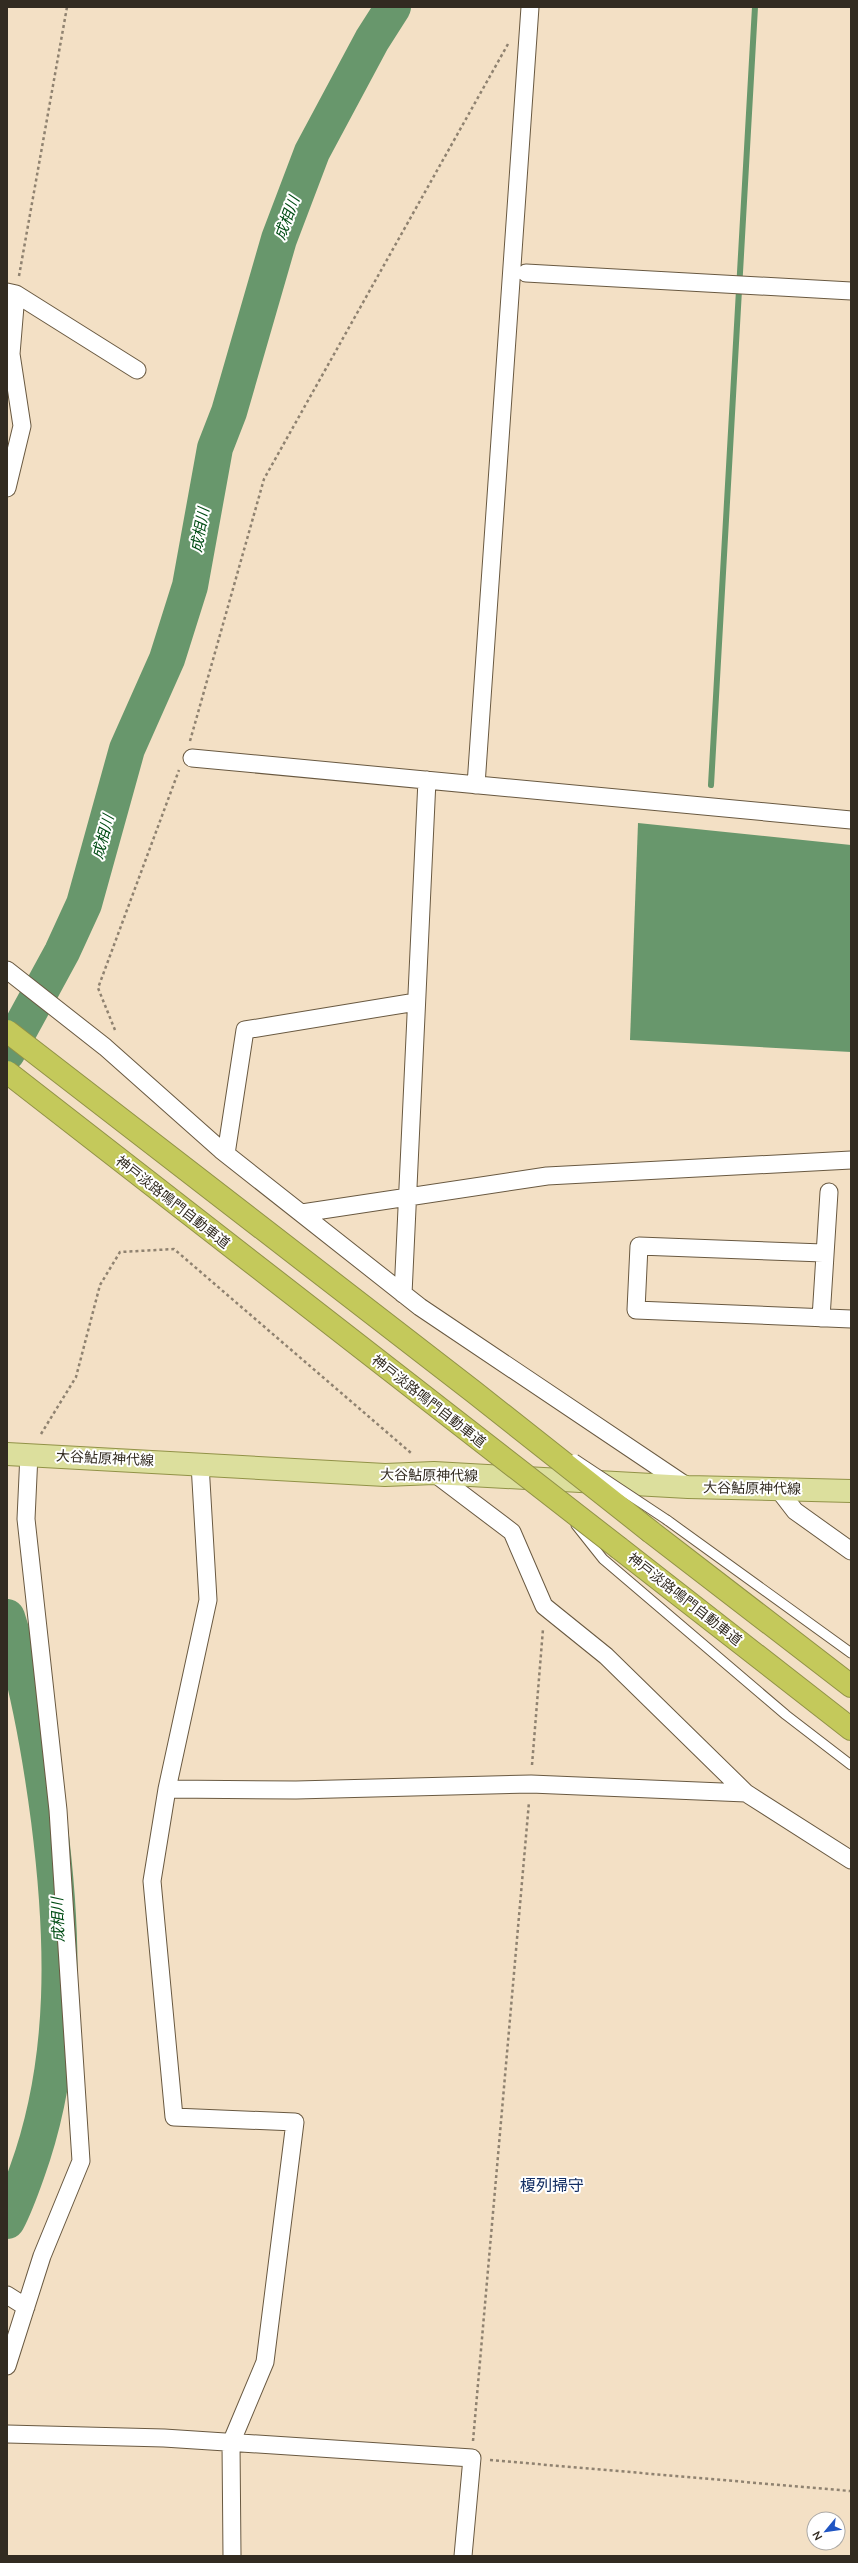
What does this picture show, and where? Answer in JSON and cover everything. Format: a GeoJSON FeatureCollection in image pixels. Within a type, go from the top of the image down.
{"type":"FeatureCollection","features":[{"type":"Feature","properties":{"kind":"highway"},"geometry":{"type":"LineString","coordinates":[[7,1031],[474,1392],[659,1526],[851,1686]]}},
{"type":"Feature","properties":{"kind":"highway","name":"神戸淡路鳴門自動車道"},"geometry":{"type":"LineString","coordinates":[[7,1072],[559,1503],[611,1554],[851,1729]]}},
{"type":"Feature","properties":{"kind":"main road","name":"大谷鮎原神代線"},"geometry":{"type":"LineString","coordinates":[[18,1454],[385,1475],[434,1473],[688,1487],[851,1491]]}},
{"type":"Feature","properties":{"kind":"street"},"geometry":{"type":"LineString","coordinates":[[476,785],[530,7]]}},
{"type":"Feature","properties":{"kind":"street"},"geometry":{"type":"LineString","coordinates":[[526,273],[851,291]]}},
{"type":"Feature","properties":{"kind":"street"},"geometry":{"type":"LineString","coordinates":[[12,293],[137,370]]}},
{"type":"Feature","properties":{"kind":"street"},"geometry":{"type":"LineString","coordinates":[[7,488],[13,435],[22,426],[11,354],[12,293]]}},
{"type":"Feature","properties":{"kind":"street"},"geometry":{"type":"LineString","coordinates":[[187,756],[851,820]]}},
{"type":"Feature","properties":{"kind":"street"},"geometry":{"type":"LineString","coordinates":[[403,1294],[406,1197],[427,780]]}},
{"type":"Feature","properties":{"kind":"street"},"geometry":{"type":"LineString","coordinates":[[7,970],[105,1047],[226,1154],[403,1294],[572,1411],[688,1487]]}},
{"type":"Feature","properties":{"kind":"street"},"geometry":{"type":"LineString","coordinates":[[226,1154],[245,1030],[416,1002]]}},
{"type":"Feature","properties":{"kind":"street"},"geometry":{"type":"LineString","coordinates":[[302,1213],[547,1176],[851,1160]]}},
{"type":"Feature","properties":{"kind":"street"},"geometry":{"type":"LineString","coordinates":[[821,1318],[823,1253],[829,1192]]}},
{"type":"Feature","properties":{"kind":"street"},"geometry":{"type":"LineString","coordinates":[[823,1253],[639,1246],[636,1310],[851,1319]]}},
{"type":"Feature","properties":{"kind":"street"},"geometry":{"type":"LineString","coordinates":[[7,2366],[42,2256],[81,2161],[58,1810],[18,1454]]}},
{"type":"Feature","properties":{"kind":"street"},"geometry":{"type":"LineString","coordinates":[[200,1464],[208,1600],[167,1789],[152,1881],[174,2117],[295,2122],[265,2362],[231,2443],[232,2556]]}},
{"type":"Feature","properties":{"kind":"street"},"geometry":{"type":"LineString","coordinates":[[434,1473],[512,1532],[544,1606],[606,1656],[746,1793],[851,1860]]}},
{"type":"Feature","properties":{"kind":"street"},"geometry":{"type":"LineString","coordinates":[[778,1489],[795,1511],[851,1551]]}},
{"type":"Feature","properties":{"kind":"street"},"geometry":{"type":"LineString","coordinates":[[167,1789],[296,1790],[531,1784],[746,1793]]}},
{"type":"Feature","properties":{"kind":"street"},"geometry":{"type":"LineString","coordinates":[[7,2295],[26,2307]]}},
{"type":"Feature","properties":{"kind":"street"},"geometry":{"type":"LineString","coordinates":[[7,2434],[164,2438],[472,2458],[463,2556]]}},
{"type":"Feature","properties":{"kind":"lane"},"geometry":{"type":"LineString","coordinates":[[659,1526],[851,1653]]}},
{"type":"Feature","properties":{"kind":"lane"},"geometry":{"type":"LineString","coordinates":[[611,1554],[786,1715],[851,1765]]}},
{"type":"Feature","properties":{"kind":"path"},"geometry":{"type":"LineString","coordinates":[[12,293],[67,7]]}},
{"type":"Feature","properties":{"kind":"path"},"geometry":{"type":"LineString","coordinates":[[105,1047],[116,1032],[98,988],[187,756],[264,479],[509,42]]}},
{"type":"Feature","properties":{"kind":"path"},"geometry":{"type":"LineString","coordinates":[[18,1454],[76,1377],[100,1285],[120,1252],[174,1249],[434,1473]]}},
{"type":"Feature","properties":{"kind":"path"},"geometry":{"type":"LineString","coordinates":[[544,1606],[531,1784],[472,2458],[850,2491]]}},
{"type":"Feature","properties":{"kind":"shaded area"},"geometry":{"type":"Polygon","coordinates":[[[638,823],[851,845],[851,1052],[630,1040],[638,823]]]}},
{"type":"Feature","properties":{"kind":"waterway","name":"成相川"},"geometry":{"type":"LineString","coordinates":[[7,1053],[62,952],[84,904],[127,749],[167,659],[190,586],[215,448],[229,412],[279,239],[312,152],[372,40],[393,7]]}},
{"type":"Feature","properties":{"kind":"waterway"},"geometry":{"type":"LineString","coordinates":[[711,785],[755,7]]}},
{"type":"Feature","properties":{"kind":"waterway","name":"成相川"},"geometry":{"type":"LineString","coordinates":[[7,1617],[27,1692],[42,1768],[54,1864],[58,1909],[59,1953],[59,1998],[56,2042],[50,2086],[40,2129],[27,2172],[7,2221]]}},
{"type":"Feature","properties":{"kind":"district","name":"榎列掃守"},"geometry":{"type":"Point","coordinates":[552,2185]}}]}
